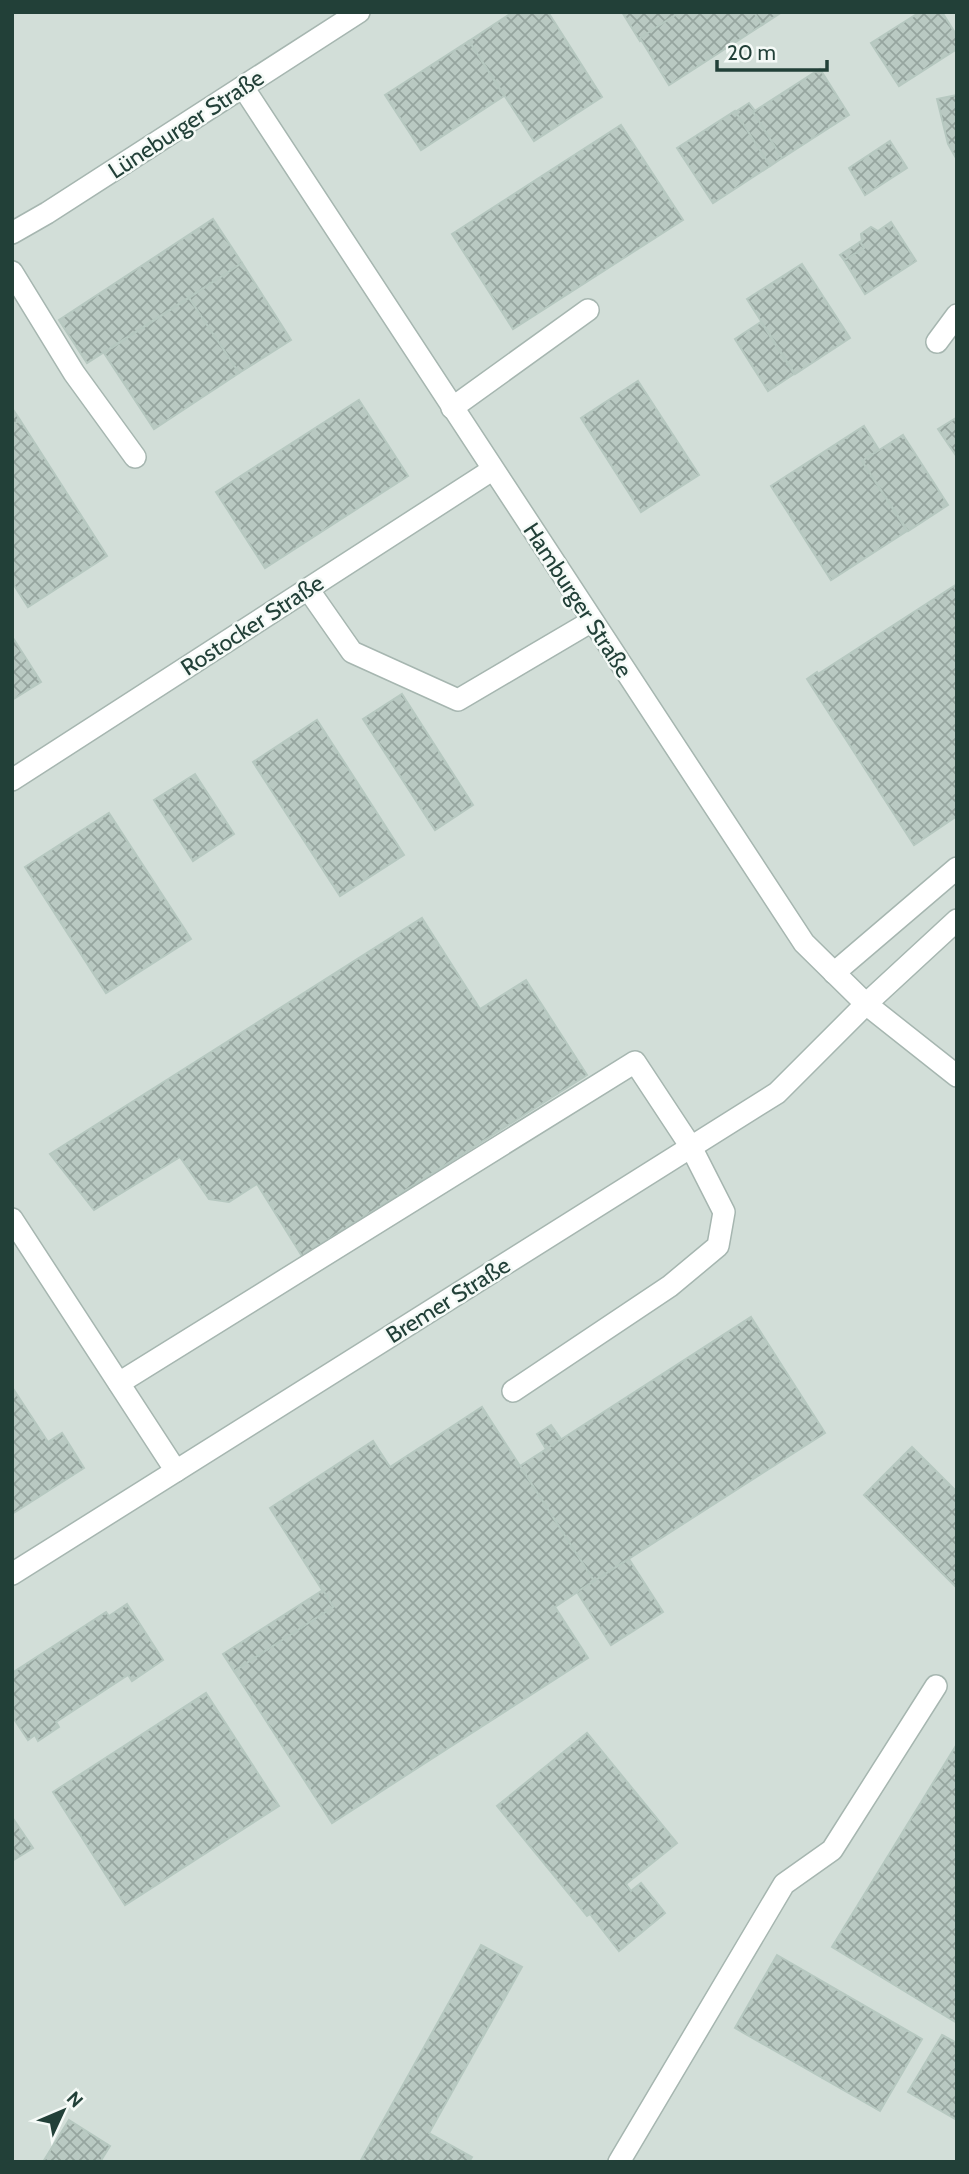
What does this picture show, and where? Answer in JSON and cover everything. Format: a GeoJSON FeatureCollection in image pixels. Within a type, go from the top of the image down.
{"type":"FeatureCollection","features":[{"type":"Feature","properties":{"kind":"street","name":"Lüneburger Straße"},"geometry":{"type":"LineString","coordinates":[[12,233],[359,12]]}},
{"type":"Feature","properties":{"kind":"street","name":"Hamburger Straße"},"geometry":{"type":"LineString","coordinates":[[243,87],[804,943],[866,1004],[957,1076]]}},
{"type":"Feature","properties":{"kind":"street"},"geometry":{"type":"LineString","coordinates":[[12,272],[74,373],[135,457]]}},
{"type":"Feature","properties":{"kind":"street"},"geometry":{"type":"LineString","coordinates":[[452,408],[588,310]]}},
{"type":"Feature","properties":{"kind":"street"},"geometry":{"type":"LineString","coordinates":[[937,342],[957,315]]}},
{"type":"Feature","properties":{"kind":"street","name":"Rostocker Straße"},"geometry":{"type":"LineString","coordinates":[[12,780],[492,470]]}},
{"type":"Feature","properties":{"kind":"street"},"geometry":{"type":"LineString","coordinates":[[308,589],[352,652],[458,700],[592,621]]}},
{"type":"Feature","properties":{"kind":"street"},"geometry":{"type":"LineString","coordinates":[[834,973],[957,869]]}},
{"type":"Feature","properties":{"kind":"street","name":"Bremer Straße"},"geometry":{"type":"LineString","coordinates":[[12,1574],[777,1093],[866,1004],[957,920]]}},
{"type":"Feature","properties":{"kind":"street"},"geometry":{"type":"LineString","coordinates":[[119,1383],[635,1062],[691,1147],[724,1212],[718,1246],[670,1286],[513,1391]]}},
{"type":"Feature","properties":{"kind":"street"},"geometry":{"type":"LineString","coordinates":[[12,1219],[176,1471]]}},
{"type":"Feature","properties":{"kind":"street"},"geometry":{"type":"LineString","coordinates":[[619,2162],[784,1884],[832,1850],[936,1686]]}},
{"type":"Feature","properties":{"kind":"shaded area"},"geometry":{"type":"Polygon","coordinates":[[[12,12],[957,12],[957,2162],[12,2162],[12,12]]]}},
{"type":"Feature","properties":{"kind":"building"},"geometry":{"type":"Polygon","coordinates":[[[513,12],[548,12],[602,97],[534,141],[469,41],[513,12]]]}},
{"type":"Feature","properties":{"kind":"building"},"geometry":{"type":"Polygon","coordinates":[[[622,12],[685,12],[640,41],[622,12]]]}},
{"type":"Feature","properties":{"kind":"building"},"geometry":{"type":"Polygon","coordinates":[[[680,12],[754,12],[762,25],[669,85],[640,38],[680,12]]]}},
{"type":"Feature","properties":{"kind":"building"},"geometry":{"type":"Polygon","coordinates":[[[754,12],[782,12],[762,25],[754,12]]]}},
{"type":"Feature","properties":{"kind":"building"},"geometry":{"type":"Polygon","coordinates":[[[920,12],[942,12],[957,36],[957,49],[899,86],[871,43],[920,12]]]}},
{"type":"Feature","properties":{"kind":"building"},"geometry":{"type":"Polygon","coordinates":[[[469,41],[504,96],[421,150],[385,95],[469,41]]]}},
{"type":"Feature","properties":{"kind":"building"},"geometry":{"type":"Polygon","coordinates":[[[820,69],[849,115],[782,158],[753,112],[820,69]]]}},
{"type":"Feature","properties":{"kind":"building"},"geometry":{"type":"Polygon","coordinates":[[[957,95],[957,160],[948,144],[937,99],[957,95]]]}},
{"type":"Feature","properties":{"kind":"building"},"geometry":{"type":"Polygon","coordinates":[[[749,103],[782,158],[770,166],[735,112],[749,103]]]}},
{"type":"Feature","properties":{"kind":"building"},"geometry":{"type":"Polygon","coordinates":[[[735,111],[770,166],[713,203],[677,148],[735,111]]]}},
{"type":"Feature","properties":{"kind":"building"},"geometry":{"type":"Polygon","coordinates":[[[621,125],[683,220],[513,329],[452,234],[621,125]]]}},
{"type":"Feature","properties":{"kind":"building"},"geometry":{"type":"Polygon","coordinates":[[[890,141],[907,168],[865,195],[849,168],[890,141]]]}},
{"type":"Feature","properties":{"kind":"building"},"geometry":{"type":"Polygon","coordinates":[[[213,219],[242,263],[87,363],[59,320],[213,219]]]}},
{"type":"Feature","properties":{"kind":"building"},"geometry":{"type":"Polygon","coordinates":[[[891,222],[916,261],[865,294],[844,260],[864,248],[860,242],[861,234],[871,227],[878,231],[891,222]]]}},
{"type":"Feature","properties":{"kind":"building"},"geometry":{"type":"Polygon","coordinates":[[[860,242],[864,248],[844,260],[840,255],[860,242]]]}},
{"type":"Feature","properties":{"kind":"building"},"geometry":{"type":"Polygon","coordinates":[[[242,263],[291,340],[239,373],[189,298],[242,263]]]}},
{"type":"Feature","properties":{"kind":"building"},"geometry":{"type":"Polygon","coordinates":[[[802,264],[850,338],[795,374],[747,299],[802,264]]]}},
{"type":"Feature","properties":{"kind":"building"},"geometry":{"type":"Polygon","coordinates":[[[189,298],[239,373],[154,429],[104,353],[189,298]]]}},
{"type":"Feature","properties":{"kind":"building"},"geometry":{"type":"Polygon","coordinates":[[[761,322],[794,374],[768,391],[735,339],[761,322]]]}},
{"type":"Feature","properties":{"kind":"building"},"geometry":{"type":"Polygon","coordinates":[[[638,381],[699,475],[641,512],[581,418],[638,381]]]}},
{"type":"Feature","properties":{"kind":"building"},"geometry":{"type":"Polygon","coordinates":[[[359,400],[408,476],[265,568],[216,492],[359,400]]]}},
{"type":"Feature","properties":{"kind":"building"},"geometry":{"type":"Polygon","coordinates":[[[12,408],[20,420],[12,425],[12,408]]]}},
{"type":"Feature","properties":{"kind":"building"},"geometry":{"type":"Polygon","coordinates":[[[957,419],[957,457],[938,429],[957,419]]]}},
{"type":"Feature","properties":{"kind":"building"},"geometry":{"type":"Polygon","coordinates":[[[20,420],[107,556],[28,607],[12,582],[12,425],[20,420]]]}},
{"type":"Feature","properties":{"kind":"building"},"geometry":{"type":"Polygon","coordinates":[[[864,426],[879,450],[862,461],[907,531],[831,580],[771,486],[864,426]]]}},
{"type":"Feature","properties":{"kind":"building"},"geometry":{"type":"Polygon","coordinates":[[[903,435],[948,505],[908,531],[862,461],[903,435]]]}},
{"type":"Feature","properties":{"kind":"building"},"geometry":{"type":"Polygon","coordinates":[[[957,584],[957,816],[914,845],[807,679],[957,584]]]}},
{"type":"Feature","properties":{"kind":"building"},"geometry":{"type":"Polygon","coordinates":[[[12,638],[41,682],[12,700],[12,638]]]}},
{"type":"Feature","properties":{"kind":"building"},"geometry":{"type":"Polygon","coordinates":[[[402,694],[473,805],[435,830],[363,719],[402,694]]]}},
{"type":"Feature","properties":{"kind":"building"},"geometry":{"type":"Polygon","coordinates":[[[317,720],[404,855],[340,896],[253,762],[317,720]]]}},
{"type":"Feature","properties":{"kind":"building"},"geometry":{"type":"Polygon","coordinates":[[[195,774],[234,834],[193,861],[154,800],[195,774]]]}},
{"type":"Feature","properties":{"kind":"building"},"geometry":{"type":"Polygon","coordinates":[[[109,813],[191,939],[106,993],[25,867],[109,813]]]}},
{"type":"Feature","properties":{"kind":"building"},"geometry":{"type":"Polygon","coordinates":[[[422,918],[480,1009],[526,980],[587,1075],[302,1256],[257,1184],[229,1202],[209,1199],[180,1157],[94,1210],[50,1154],[422,918]]]}},
{"type":"Feature","properties":{"kind":"building"},"geometry":{"type":"Polygon","coordinates":[[[751,1317],[825,1433],[594,1581],[520,1466],[751,1317]]]}},
{"type":"Feature","properties":{"kind":"building"},"geometry":{"type":"Polygon","coordinates":[[[12,1387],[48,1442],[62,1433],[84,1468],[12,1514],[12,1387]]]}},
{"type":"Feature","properties":{"kind":"building"},"geometry":{"type":"Polygon","coordinates":[[[482,1407],[594,1581],[555,1607],[588,1658],[332,1823],[234,1671],[333,1607],[270,1508],[373,1441],[390,1467],[482,1407]]]}},
{"type":"Feature","properties":{"kind":"building"},"geometry":{"type":"Polygon","coordinates":[[[551,1425],[561,1439],[546,1449],[537,1434],[551,1425]]]}},
{"type":"Feature","properties":{"kind":"building"},"geometry":{"type":"Polygon","coordinates":[[[912,1447],[957,1492],[957,1588],[864,1495],[912,1447]]]}},
{"type":"Feature","properties":{"kind":"building"},"geometry":{"type":"Polygon","coordinates":[[[629,1559],[663,1612],[611,1645],[577,1592],[629,1559]]]}},
{"type":"Feature","properties":{"kind":"building"},"geometry":{"type":"Polygon","coordinates":[[[323,1590],[333,1607],[234,1671],[223,1654],[323,1590]]]}},
{"type":"Feature","properties":{"kind":"building"},"geometry":{"type":"Polygon","coordinates":[[[127,1604],[163,1660],[132,1681],[128,1675],[56,1722],[59,1727],[38,1741],[35,1735],[28,1740],[12,1716],[12,1673],[106,1612],[109,1616],[127,1604]]]}},
{"type":"Feature","properties":{"kind":"building"},"geometry":{"type":"Polygon","coordinates":[[[206,1693],[279,1806],[125,1905],[53,1792],[206,1693]]]}},
{"type":"Feature","properties":{"kind":"building"},"geometry":{"type":"Polygon","coordinates":[[[587,1733],[677,1843],[626,1884],[631,1891],[641,1883],[665,1913],[619,1951],[497,1806],[587,1733]]]}},
{"type":"Feature","properties":{"kind":"building"},"geometry":{"type":"Polygon","coordinates":[[[957,1744],[957,2023],[832,1947],[957,1744]]]}},
{"type":"Feature","properties":{"kind":"building"},"geometry":{"type":"Polygon","coordinates":[[[12,1817],[33,1848],[12,1861],[12,1817]]]}},
{"type":"Feature","properties":{"kind":"building"},"geometry":{"type":"Polygon","coordinates":[[[481,1945],[522,1967],[429,2133],[472,2157],[469,2162],[360,2162],[481,1945]]]}},
{"type":"Feature","properties":{"kind":"building"},"geometry":{"type":"Polygon","coordinates":[[[777,1955],[922,2039],[880,2111],[735,2028],[777,1955]]]}},
{"type":"Feature","properties":{"kind":"building"},"geometry":{"type":"Polygon","coordinates":[[[942,2035],[957,2043],[957,2120],[908,2092],[942,2035]]]}},
{"type":"Feature","properties":{"kind":"building"},"geometry":{"type":"Polygon","coordinates":[[[69,2120],[110,2146],[100,2162],[43,2162],[69,2120]]]}}]}
